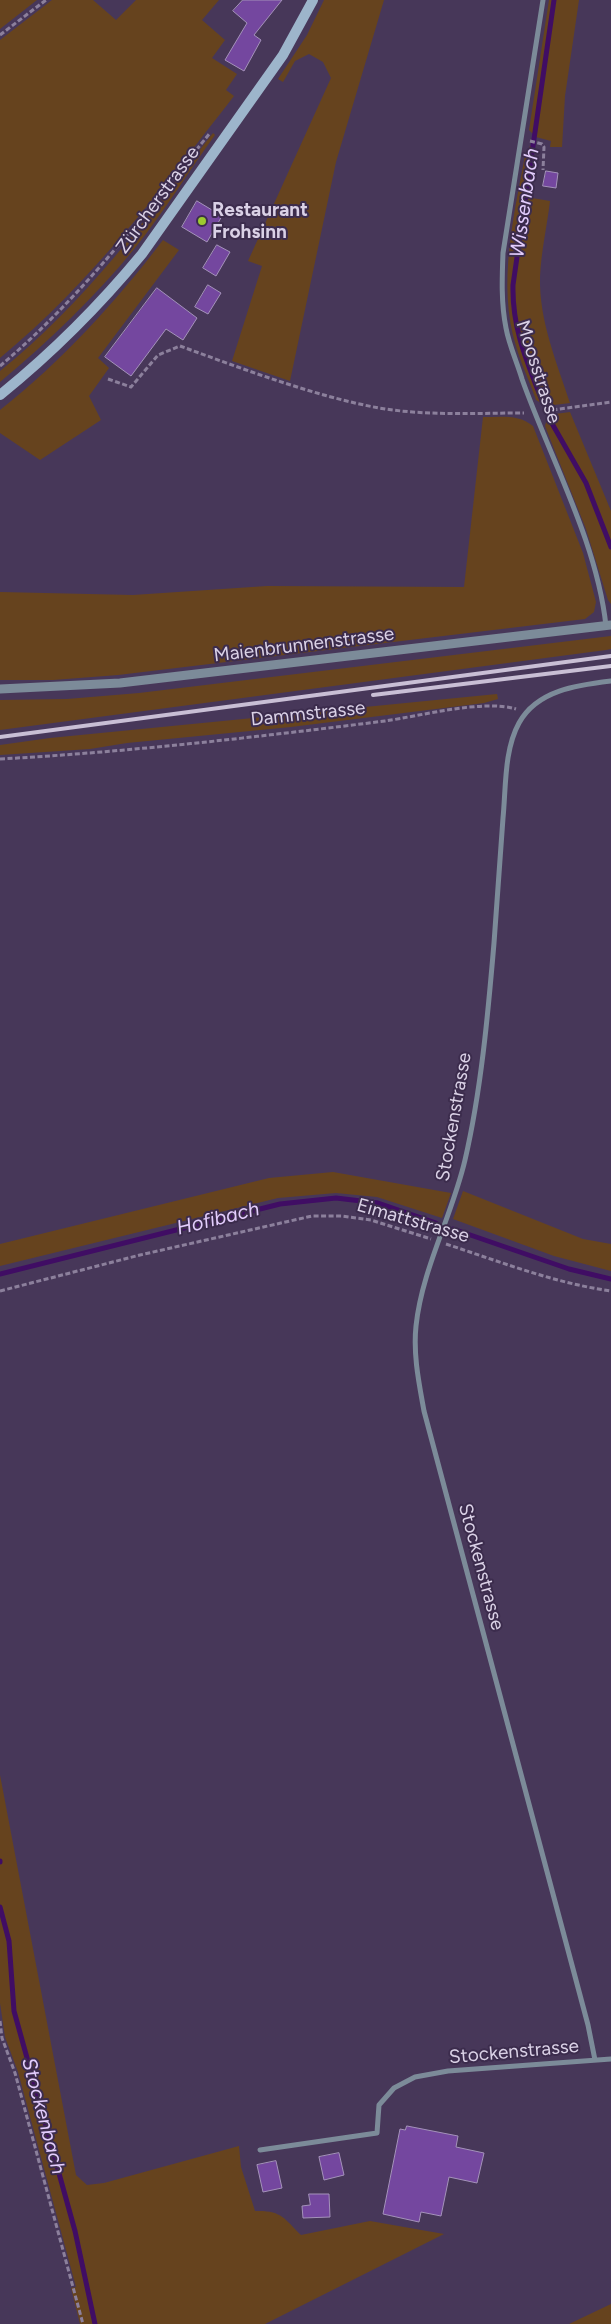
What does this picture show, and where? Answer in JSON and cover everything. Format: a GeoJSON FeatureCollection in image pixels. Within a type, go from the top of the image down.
{"type":"FeatureCollection","features":[{"type":"Feature","properties":{"kind":"main road","name":"Zürcherstrasse"},"geometry":{"type":"LineString","coordinates":[[0,395],[56,346],[116,285],[142,254],[283,55],[313,0]]}},
{"type":"Feature","properties":{"kind":"street","name":"Moosstrasse"},"geometry":{"type":"LineString","coordinates":[[543,0],[504,253],[501,292],[506,330],[534,413],[590,553],[609,625]]}},
{"type":"Feature","properties":{"kind":"street","name":"Maienbrunnenstrasse"},"geometry":{"type":"LineString","coordinates":[[0,689],[120,683],[609,625]]}},
{"type":"Feature","properties":{"kind":"street"},"geometry":{"type":"LineString","coordinates":[[527,712],[543,699],[563,690],[611,681]]}},
{"type":"Feature","properties":{"kind":"street","name":"Stockenstrasse"},"geometry":{"type":"LineString","coordinates":[[260,2150],[377,2133],[379,2105],[394,2088],[415,2077],[448,2072],[595,2060],[586,2015],[424,1411],[416,1364],[416,1328],[422,1290],[458,1189],[469,1142],[492,967],[506,784],[514,734],[527,712]]}},
{"type":"Feature","properties":{"kind":"street"},"geometry":{"type":"LineString","coordinates":[[595,2060],[611,2058]]}},
{"type":"Feature","properties":{"kind":"path"},"geometry":{"type":"LineString","coordinates":[[0,35],[46,0]]}},
{"type":"Feature","properties":{"kind":"path","name":"Zürcherstrasse"},"geometry":{"type":"LineString","coordinates":[[0,366],[64,307],[101,266],[215,127]]}},
{"type":"Feature","properties":{"kind":"path"},"geometry":{"type":"LineString","coordinates":[[537,142],[542,144],[545,153],[543,170]]}},
{"type":"Feature","properties":{"kind":"path"},"geometry":{"type":"LineString","coordinates":[[108,379],[131,387],[158,355],[180,346],[295,386],[380,408],[447,413],[534,413],[611,402]]}},
{"type":"Feature","properties":{"kind":"path","name":"Dammstrasse"},"geometry":{"type":"LineString","coordinates":[[0,759],[88,754],[385,721],[486,706],[509,707],[527,712]]}},
{"type":"Feature","properties":{"kind":"path","name":"Eimattstrasse"},"geometry":{"type":"LineString","coordinates":[[0,1291],[169,1248],[312,1216],[342,1216],[370,1220],[549,1278],[583,1287],[611,1290]]}},
{"type":"Feature","properties":{"kind":"path"},"geometry":{"type":"LineString","coordinates":[[0,2021],[1,2039],[15,2073],[83,2324]]}},
{"type":"Feature","properties":{"kind":"shaded area"},"geometry":{"type":"Polygon","coordinates":[[[0,0],[37,0],[0,29],[0,0]]]}},
{"type":"Feature","properties":{"kind":"shaded area"},"geometry":{"type":"Polygon","coordinates":[[[52,0],[93,0],[116,20],[136,0],[219,0],[202,20],[225,40],[212,58],[237,74],[226,90],[234,96],[180,165],[95,267],[65,299],[0,358],[0,40],[52,0]]]}},
{"type":"Feature","properties":{"kind":"shaded area"},"geometry":{"type":"Polygon","coordinates":[[[324,0],[384,0],[336,162],[290,381],[232,361],[262,266],[248,261],[331,78],[323,62],[309,54],[295,61],[283,82],[278,79],[307,35],[324,0]]]}},
{"type":"Feature","properties":{"kind":"shaded area"},"geometry":{"type":"Polygon","coordinates":[[[549,0],[579,0],[565,96],[562,147],[550,147],[551,141],[536,137],[529,130],[549,0]]]}},
{"type":"Feature","properties":{"kind":"shaded area"},"geometry":{"type":"Polygon","coordinates":[[[213,133],[215,135],[166,206],[120,266],[71,318],[0,382],[0,371],[31,345],[87,288],[139,228],[213,133]]]}},
{"type":"Feature","properties":{"kind":"shaded area"},"geometry":{"type":"Polygon","coordinates":[[[530,146],[534,146],[526,197],[550,201],[540,277],[542,310],[550,342],[570,403],[546,406],[536,400],[520,360],[510,322],[508,299],[509,250],[512,226],[525,155],[530,146]]]}},
{"type":"Feature","properties":{"kind":"shaded area"},"geometry":{"type":"Polygon","coordinates":[[[163,240],[179,250],[98,358],[109,368],[89,396],[101,420],[40,460],[0,433],[0,410],[45,372],[87,330],[107,309],[163,240]]]}},
{"type":"Feature","properties":{"kind":"shaded area"},"geometry":{"type":"Polygon","coordinates":[[[570,412],[611,511],[611,604],[608,600],[586,529],[545,426],[548,415],[570,412]]]}},
{"type":"Feature","properties":{"kind":"shaded area"},"geometry":{"type":"Polygon","coordinates":[[[483,417],[516,418],[533,426],[583,553],[596,602],[594,612],[585,619],[118,675],[53,680],[0,680],[0,592],[133,595],[267,586],[464,587],[483,417]]]}},
{"type":"Feature","properties":{"kind":"shaded area"},"geometry":{"type":"Polygon","coordinates":[[[611,636],[611,649],[606,650],[0,730],[0,700],[67,699],[139,693],[611,636]]]}},
{"type":"Feature","properties":{"kind":"shaded area"},"geometry":{"type":"Polygon","coordinates":[[[497,694],[498,699],[484,703],[291,727],[127,743],[90,749],[0,755],[0,745],[50,738],[497,694]]]}},
{"type":"Feature","properties":{"kind":"shaded area"},"geometry":{"type":"Polygon","coordinates":[[[333,1172],[451,1193],[442,1218],[377,1197],[336,1193],[278,1198],[0,1266],[0,1244],[269,1178],[333,1172]]]}},
{"type":"Feature","properties":{"kind":"shaded area"},"geometry":{"type":"Polygon","coordinates":[[[463,1191],[583,1239],[611,1244],[611,1271],[554,1256],[453,1219],[463,1191]]]}},
{"type":"Feature","properties":{"kind":"shaded area"},"geometry":{"type":"Polygon","coordinates":[[[0,1775],[76,2175],[87,2185],[104,2183],[239,2146],[241,2167],[255,2211],[271,2212],[281,2216],[301,2235],[370,2221],[444,2234],[265,2324],[80,2324],[71,2288],[76,2287],[18,2072],[5,2037],[0,2003],[0,1775]]]}},
{"type":"Feature","properties":{"kind":"shaded area"},"geometry":{"type":"Polygon","coordinates":[[[611,2304],[611,2324],[569,2324],[611,2304]]]}},
{"type":"Feature","properties":{"kind":"building"},"geometry":{"type":"Polygon","coordinates":[[[243,0],[282,0],[254,35],[261,40],[244,71],[225,60],[247,23],[233,11],[243,0]]]}},
{"type":"Feature","properties":{"kind":"building"},"geometry":{"type":"Polygon","coordinates":[[[546,171],[558,173],[556,188],[543,186],[546,171]]]}},
{"type":"Feature","properties":{"kind":"building","name":"Restaurant Frohsinn"},"geometry":{"type":"Polygon","coordinates":[[[197,201],[222,216],[207,242],[182,227],[197,201]]]}},
{"type":"Feature","properties":{"kind":"building"},"geometry":{"type":"Polygon","coordinates":[[[217,245],[230,252],[216,276],[203,268],[217,245]]]}},
{"type":"Feature","properties":{"kind":"building"},"geometry":{"type":"Polygon","coordinates":[[[208,285],[221,293],[208,314],[195,307],[208,285]]]}},
{"type":"Feature","properties":{"kind":"building"},"geometry":{"type":"Polygon","coordinates":[[[157,288],[197,318],[183,340],[166,329],[131,376],[105,357],[157,288]]]}},
{"type":"Feature","properties":{"kind":"building"},"geometry":{"type":"Polygon","coordinates":[[[407,2126],[458,2136],[456,2147],[484,2153],[477,2183],[449,2177],[441,2216],[421,2212],[419,2222],[383,2214],[400,2129],[405,2130],[407,2126]]]}},
{"type":"Feature","properties":{"kind":"building"},"geometry":{"type":"Polygon","coordinates":[[[339,2153],[344,2175],[324,2180],[319,2157],[339,2153]]]}},
{"type":"Feature","properties":{"kind":"building"},"geometry":{"type":"Polygon","coordinates":[[[276,2161],[282,2188],[263,2192],[257,2165],[276,2161]]]}},
{"type":"Feature","properties":{"kind":"building"},"geometry":{"type":"Polygon","coordinates":[[[309,2194],[329,2194],[330,2217],[303,2218],[302,2206],[310,2205],[309,2194]]]}},
{"type":"Feature","properties":{"kind":"waterway","name":"Wissenbach"},"geometry":{"type":"LineString","coordinates":[[543,403],[526,359],[518,331],[513,301],[513,285],[554,0]]}},
{"type":"Feature","properties":{"kind":"waterway","name":"Wissenbach"},"geometry":{"type":"LineString","coordinates":[[550,420],[586,483],[611,547]]}},
{"type":"Feature","properties":{"kind":"waterway","name":"Hofibach"},"geometry":{"type":"LineString","coordinates":[[0,1274],[280,1204],[336,1198],[378,1203],[436,1223]]}},
{"type":"Feature","properties":{"kind":"waterway","name":"Hofibach"},"geometry":{"type":"LineString","coordinates":[[453,1229],[569,1269],[611,1279]]}},
{"type":"Feature","properties":{"kind":"waterway","name":"Stockenbach"},"geometry":{"type":"LineString","coordinates":[[0,1907],[9,1941],[14,2011],[75,2231],[95,2324]]}},
{"type":"Feature","properties":{"kind":"railway"},"geometry":{"type":"LineString","coordinates":[[0,737],[611,656]]}},
{"type":"Feature","properties":{"kind":"railway"},"geometry":{"type":"LineString","coordinates":[[373,695],[611,666]]}},
{"type":"Feature","properties":{"kind":"place","name":"Restaurant Frohsinn"},"geometry":{"type":"Point","coordinates":[202,221]}}]}
